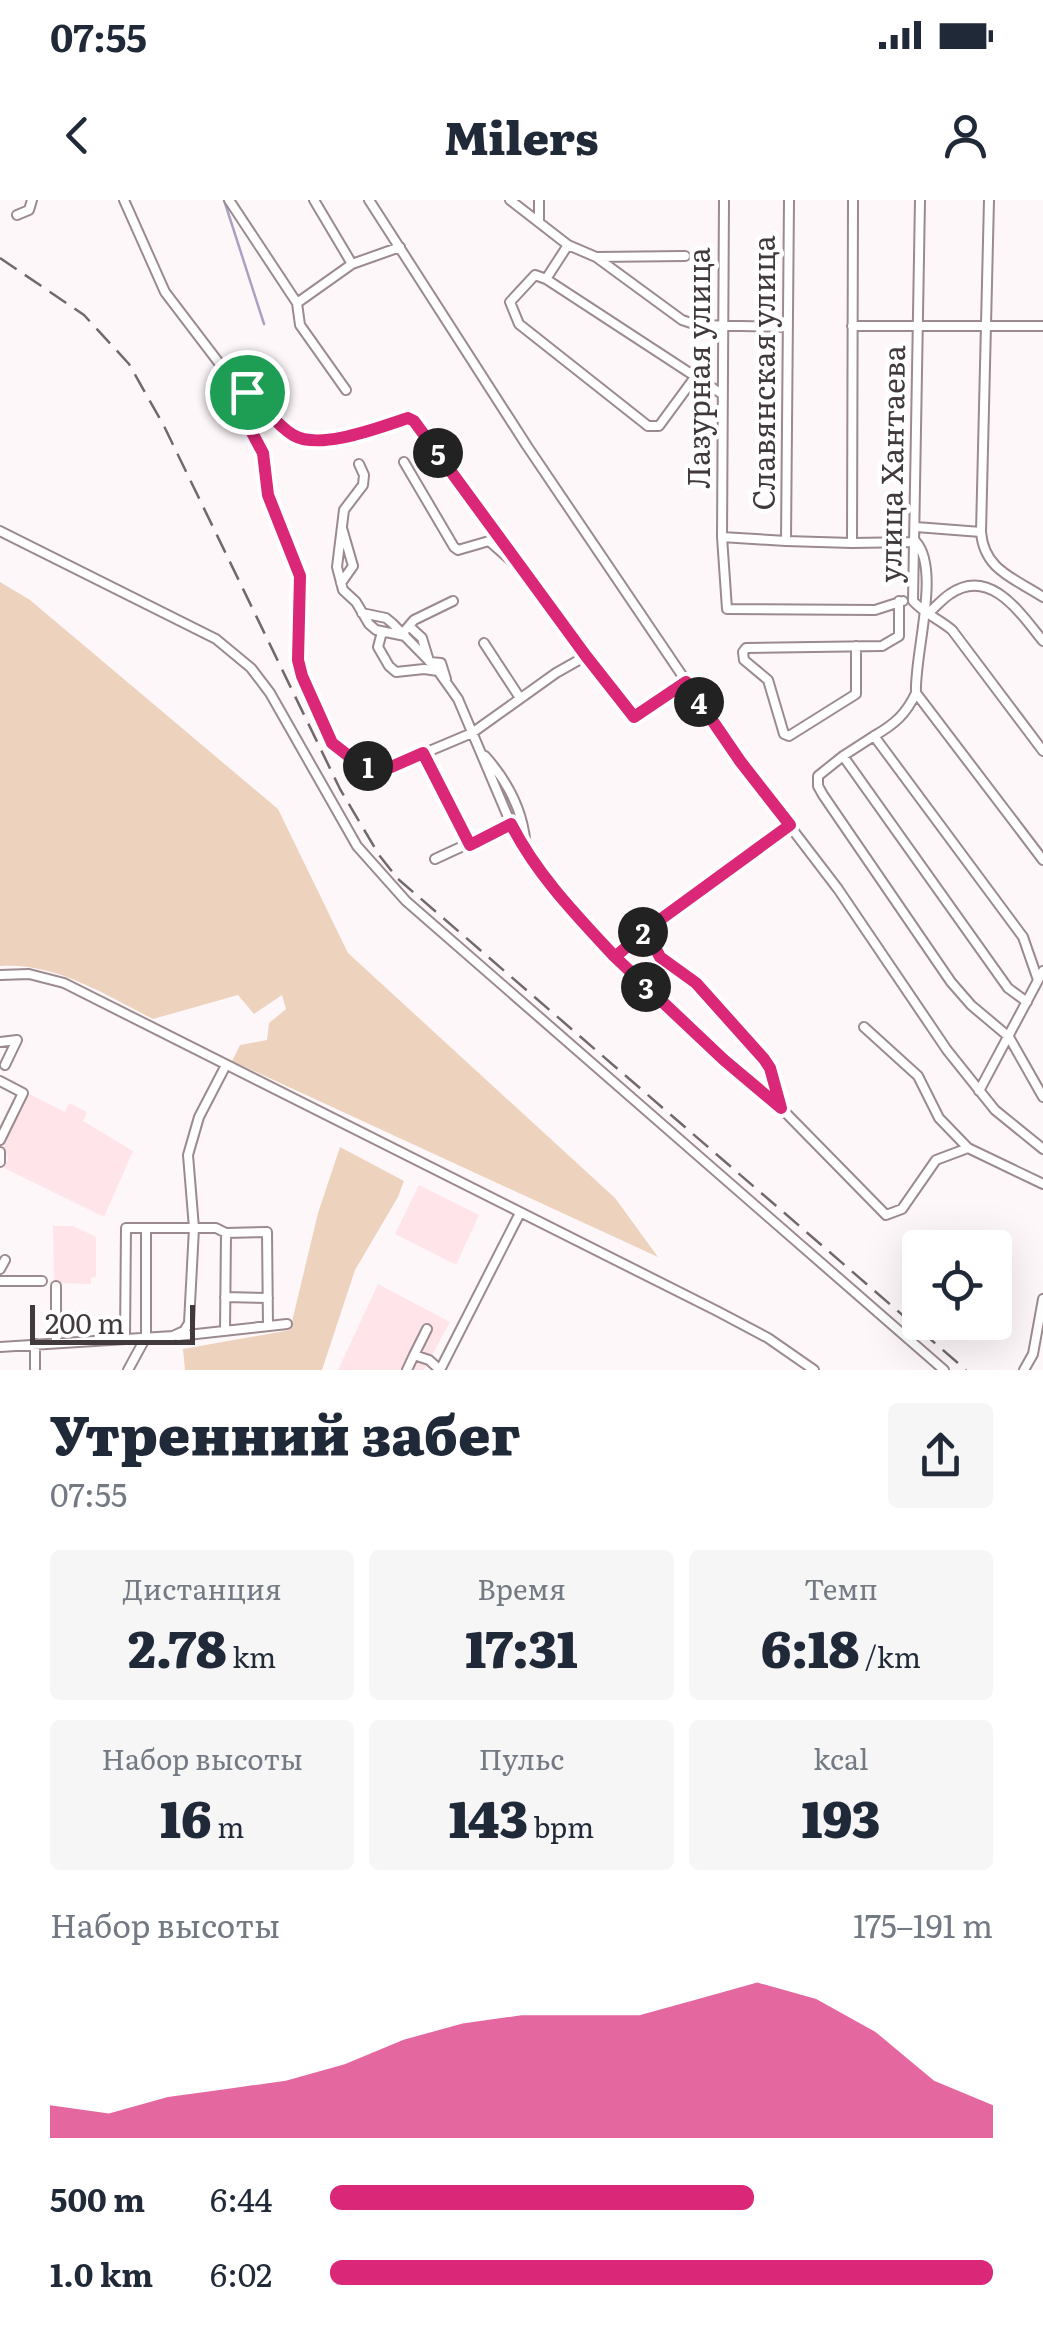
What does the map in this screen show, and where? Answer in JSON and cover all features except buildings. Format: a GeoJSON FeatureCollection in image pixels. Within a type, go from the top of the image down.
{"type":"FeatureCollection","features":[{"type":"Feature","properties":{"kind":"street"},"geometry":{"type":"LineString","coordinates":[[17,215],[29,210],[32,200]]}},
{"type":"Feature","properties":{"kind":"street"},"geometry":{"type":"LineString","coordinates":[[124,200],[165,292],[204,348],[288,432],[300,438],[357,435],[408,418],[414,421],[634,717],[686,682]]}},
{"type":"Feature","properties":{"kind":"street"},"geometry":{"type":"LineString","coordinates":[[229,200],[297,303],[300,325],[346,390]]}},
{"type":"Feature","properties":{"kind":"street"},"geometry":{"type":"LineString","coordinates":[[314,200],[352,264]]}},
{"type":"Feature","properties":{"kind":"street"},"geometry":{"type":"LineString","coordinates":[[369,200],[527,446],[740,761],[902,981],[947,1050],[995,1110],[1043,1149]]}},
{"type":"Feature","properties":{"kind":"street"},"geometry":{"type":"LineString","coordinates":[[510,200],[568,246],[596,258],[682,320],[697,326],[788,328]]}},
{"type":"Feature","properties":{"kind":"street"},"geometry":{"type":"LineString","coordinates":[[539,200],[539,221]]}},
{"type":"Feature","properties":{"kind":"street","name":"Лазурная улица"},"geometry":{"type":"LineString","coordinates":[[724,200],[722,537],[727,610],[875,610],[900,601],[913,602]]}},
{"type":"Feature","properties":{"kind":"street","name":"Славянская улица"},"geometry":{"type":"LineString","coordinates":[[789,200],[786,541],[916,542]]}},
{"type":"Feature","properties":{"kind":"street"},"geometry":{"type":"LineString","coordinates":[[852,543],[853,200]]}},
{"type":"Feature","properties":{"kind":"street","name":"улица Хантаева"},"geometry":{"type":"LineString","coordinates":[[916,692],[916,664],[926,615],[913,602],[920,200]]}},
{"type":"Feature","properties":{"kind":"street"},"geometry":{"type":"LineString","coordinates":[[990,200],[982,547],[992,565],[1043,597]]}},
{"type":"Feature","properties":{"kind":"street"},"geometry":{"type":"LineString","coordinates":[[546,279],[568,246]]}},
{"type":"Feature","properties":{"kind":"street"},"geometry":{"type":"LineString","coordinates":[[297,303],[352,264],[400,247]]}},
{"type":"Feature","properties":{"kind":"street"},"geometry":{"type":"LineString","coordinates":[[596,258],[685,256]]}},
{"type":"Feature","properties":{"kind":"street"},"geometry":{"type":"LineString","coordinates":[[695,377],[659,426],[648,426],[520,324],[510,302],[535,276],[546,279],[722,394]]}},
{"type":"Feature","properties":{"kind":"street"},"geometry":{"type":"LineString","coordinates":[[852,326],[1043,326]]}},
{"type":"Feature","properties":{"kind":"street"},"geometry":{"type":"LineString","coordinates":[[247,392],[240,410],[263,453],[268,495],[300,576],[298,660],[302,676],[332,743],[355,761],[382,771],[472,733],[586,656]]}},
{"type":"Feature","properties":{"kind":"street"},"geometry":{"type":"LineString","coordinates":[[404,462],[454,547],[458,550],[489,541],[526,573]]}},
{"type":"Feature","properties":{"kind":"street"},"geometry":{"type":"LineString","coordinates":[[359,464],[363,484],[350,499],[342,528],[337,568],[341,583],[369,624],[382,632],[406,632],[452,601]]}},
{"type":"Feature","properties":{"kind":"street"},"geometry":{"type":"LineString","coordinates":[[916,527],[980,532]]}},
{"type":"Feature","properties":{"kind":"street"},"geometry":{"type":"LineString","coordinates":[[341,583],[353,566],[342,528]]}},
{"type":"Feature","properties":{"kind":"street"},"geometry":{"type":"LineString","coordinates":[[0,530],[216,639],[250,668],[270,693],[357,846],[406,901],[941,1369]]}},
{"type":"Feature","properties":{"kind":"street"},"geometry":{"type":"LineString","coordinates":[[722,537],[786,541]]}},
{"type":"Feature","properties":{"kind":"street"},"geometry":{"type":"LineString","coordinates":[[916,542],[925,555],[926,615]]}},
{"type":"Feature","properties":{"kind":"street"},"geometry":{"type":"LineString","coordinates":[[926,615],[949,594],[982,586],[1005,596],[1043,642]]}},
{"type":"Feature","properties":{"kind":"street"},"geometry":{"type":"LineString","coordinates":[[856,646],[856,694],[790,736],[784,734],[768,680],[744,660],[746,648],[856,646],[882,646],[899,636],[900,601]]}},
{"type":"Feature","properties":{"kind":"street"},"geometry":{"type":"LineString","coordinates":[[362,613],[386,618],[406,632],[458,699],[511,824],[526,854],[550,887],[615,957],[781,1108],[886,1215],[902,1209],[936,1160],[968,1148]]}},
{"type":"Feature","properties":{"kind":"street"},"geometry":{"type":"LineString","coordinates":[[926,615],[952,630],[1043,750]]}},
{"type":"Feature","properties":{"kind":"street"},"geometry":{"type":"LineString","coordinates":[[382,632],[378,647],[396,672],[438,671]]}},
{"type":"Feature","properties":{"kind":"street"},"geometry":{"type":"LineString","coordinates":[[484,643],[520,698]]}},
{"type":"Feature","properties":{"kind":"street"},"geometry":{"type":"LineString","coordinates":[[429,662],[441,663],[446,683]]}},
{"type":"Feature","properties":{"kind":"street"},"geometry":{"type":"LineString","coordinates":[[1043,860],[916,692],[908,710],[895,724],[818,776],[823,795],[961,995],[1009,1037],[1043,1096]]}},
{"type":"Feature","properties":{"kind":"street"},"geometry":{"type":"LineString","coordinates":[[874,736],[1023,937],[1041,976],[980,1091]]}},
{"type":"Feature","properties":{"kind":"street"},"geometry":{"type":"LineString","coordinates":[[478,749],[494,766],[517,804],[526,831],[526,854]]}},
{"type":"Feature","properties":{"kind":"street"},"geometry":{"type":"LineString","coordinates":[[423,753],[470,845]]}},
{"type":"Feature","properties":{"kind":"street"},"geometry":{"type":"LineString","coordinates":[[843,756],[1008,988],[1027,1002]]}},
{"type":"Feature","properties":{"kind":"street"},"geometry":{"type":"LineString","coordinates":[[435,859],[511,824]]}},
{"type":"Feature","properties":{"kind":"street"},"geometry":{"type":"LineString","coordinates":[[615,957],[790,825]]}},
{"type":"Feature","properties":{"kind":"street"},"geometry":{"type":"LineString","coordinates":[[646,930],[660,957],[696,983],[764,1059],[781,1108]]}},
{"type":"Feature","properties":{"kind":"street"},"geometry":{"type":"LineString","coordinates":[[0,975],[28,974],[64,983],[734,1320],[814,1370]]}},
{"type":"Feature","properties":{"kind":"street"},"geometry":{"type":"LineString","coordinates":[[864,1027],[918,1076],[940,1118],[968,1148],[1043,1184]]}},
{"type":"Feature","properties":{"kind":"street"},"geometry":{"type":"LineString","coordinates":[[0,1042],[18,1040],[4,1065]]}},
{"type":"Feature","properties":{"kind":"street"},"geometry":{"type":"LineString","coordinates":[[174,1336],[189,1323],[194,1228],[188,1155],[199,1116],[226,1065]]}},
{"type":"Feature","properties":{"kind":"street"},"geometry":{"type":"LineString","coordinates":[[0,1140],[23,1093],[1,1084]]}},
{"type":"Feature","properties":{"kind":"street"},"geometry":{"type":"LineString","coordinates":[[0,1152],[0,1162]]}},
{"type":"Feature","properties":{"kind":"street"},"geometry":{"type":"LineString","coordinates":[[414,1356],[429,1360],[440,1370],[520,1212]]}},
{"type":"Feature","properties":{"kind":"street"},"geometry":{"type":"LineString","coordinates":[[125,1339],[126,1228],[216,1228],[226,1234],[267,1232],[268,1326]]}},
{"type":"Feature","properties":{"kind":"street"},"geometry":{"type":"LineString","coordinates":[[128,1370],[146,1337],[146,1228]]}},
{"type":"Feature","properties":{"kind":"street"},"geometry":{"type":"LineString","coordinates":[[225,1330],[226,1234]]}},
{"type":"Feature","properties":{"kind":"street"},"geometry":{"type":"LineString","coordinates":[[0,1281],[42,1281]]}},
{"type":"Feature","properties":{"kind":"street"},"geometry":{"type":"LineString","coordinates":[[56,1286],[56,1343]]}},
{"type":"Feature","properties":{"kind":"street"},"geometry":{"type":"LineString","coordinates":[[226,1298],[268,1298]]}},
{"type":"Feature","properties":{"kind":"street"},"geometry":{"type":"LineString","coordinates":[[1024,1370],[1033,1354],[1043,1299]]}},
{"type":"Feature","properties":{"kind":"street"},"geometry":{"type":"LineString","coordinates":[[0,1347],[288,1324]]}},
{"type":"Feature","properties":{"kind":"street"},"geometry":{"type":"LineString","coordinates":[[408,1370],[427,1329]]}},
{"type":"Feature","properties":{"kind":"street"},"geometry":{"type":"LineString","coordinates":[[35,1344],[35,1370]]}},
{"type":"Feature","properties":{"kind":"shaded area"},"geometry":{"type":"Polygon","coordinates":[[[0,582],[30,600],[278,809],[348,953],[615,1198],[658,1257],[232,1061],[240,1045],[267,1040],[269,1023],[286,1009],[282,995],[254,1014],[238,995],[153,1019],[60,975],[0,966],[0,582]]]}},
{"type":"Feature","properties":{"kind":"shaded area"},"geometry":{"type":"Polygon","coordinates":[[[27,1093],[65,1112],[69,1103],[87,1112],[83,1121],[133,1151],[104,1217],[4,1168],[8,1159],[3,1146],[27,1093]]]}},
{"type":"Feature","properties":{"kind":"shaded area"},"geometry":{"type":"Polygon","coordinates":[[[340,1147],[404,1181],[355,1270],[322,1370],[185,1370],[183,1349],[290,1330],[318,1213],[340,1147]]]}},
{"type":"Feature","properties":{"kind":"shaded area"},"geometry":{"type":"Polygon","coordinates":[[[419,1185],[479,1215],[456,1265],[395,1234],[419,1185]]]}},
{"type":"Feature","properties":{"kind":"shaded area"},"geometry":{"type":"Polygon","coordinates":[[[53,1226],[73,1226],[96,1237],[96,1277],[91,1278],[91,1284],[54,1283],[53,1226]]]}},
{"type":"Feature","properties":{"kind":"shaded area"},"geometry":{"type":"Polygon","coordinates":[[[378,1284],[450,1322],[424,1370],[338,1370],[378,1284]]]}},
{"type":"Feature","properties":{"kind":"waterway"},"geometry":{"type":"LineString","coordinates":[[224,200],[264,324]]}},
{"type":"Feature","properties":{"kind":"railway"},"geometry":{"type":"LineString","coordinates":[[0,258],[84,315],[129,364],[164,426],[340,789],[398,879],[966,1370]]}},
{"type":"Feature","properties":{"kind":"route"},"geometry":{"type":"LineString","coordinates":[[247,392],[240,410],[263,453],[268,495],[300,576],[298,660],[332,743],[355,761],[382,771],[423,753],[470,845],[511,824],[524,851],[550,887],[615,957],[646,930],[660,957],[696,983],[764,1059],[781,1108],[615,957],[646,930],[790,825],[686,682],[634,717],[414,421],[408,418],[357,435],[300,438],[288,432],[247,392]]}}]}
